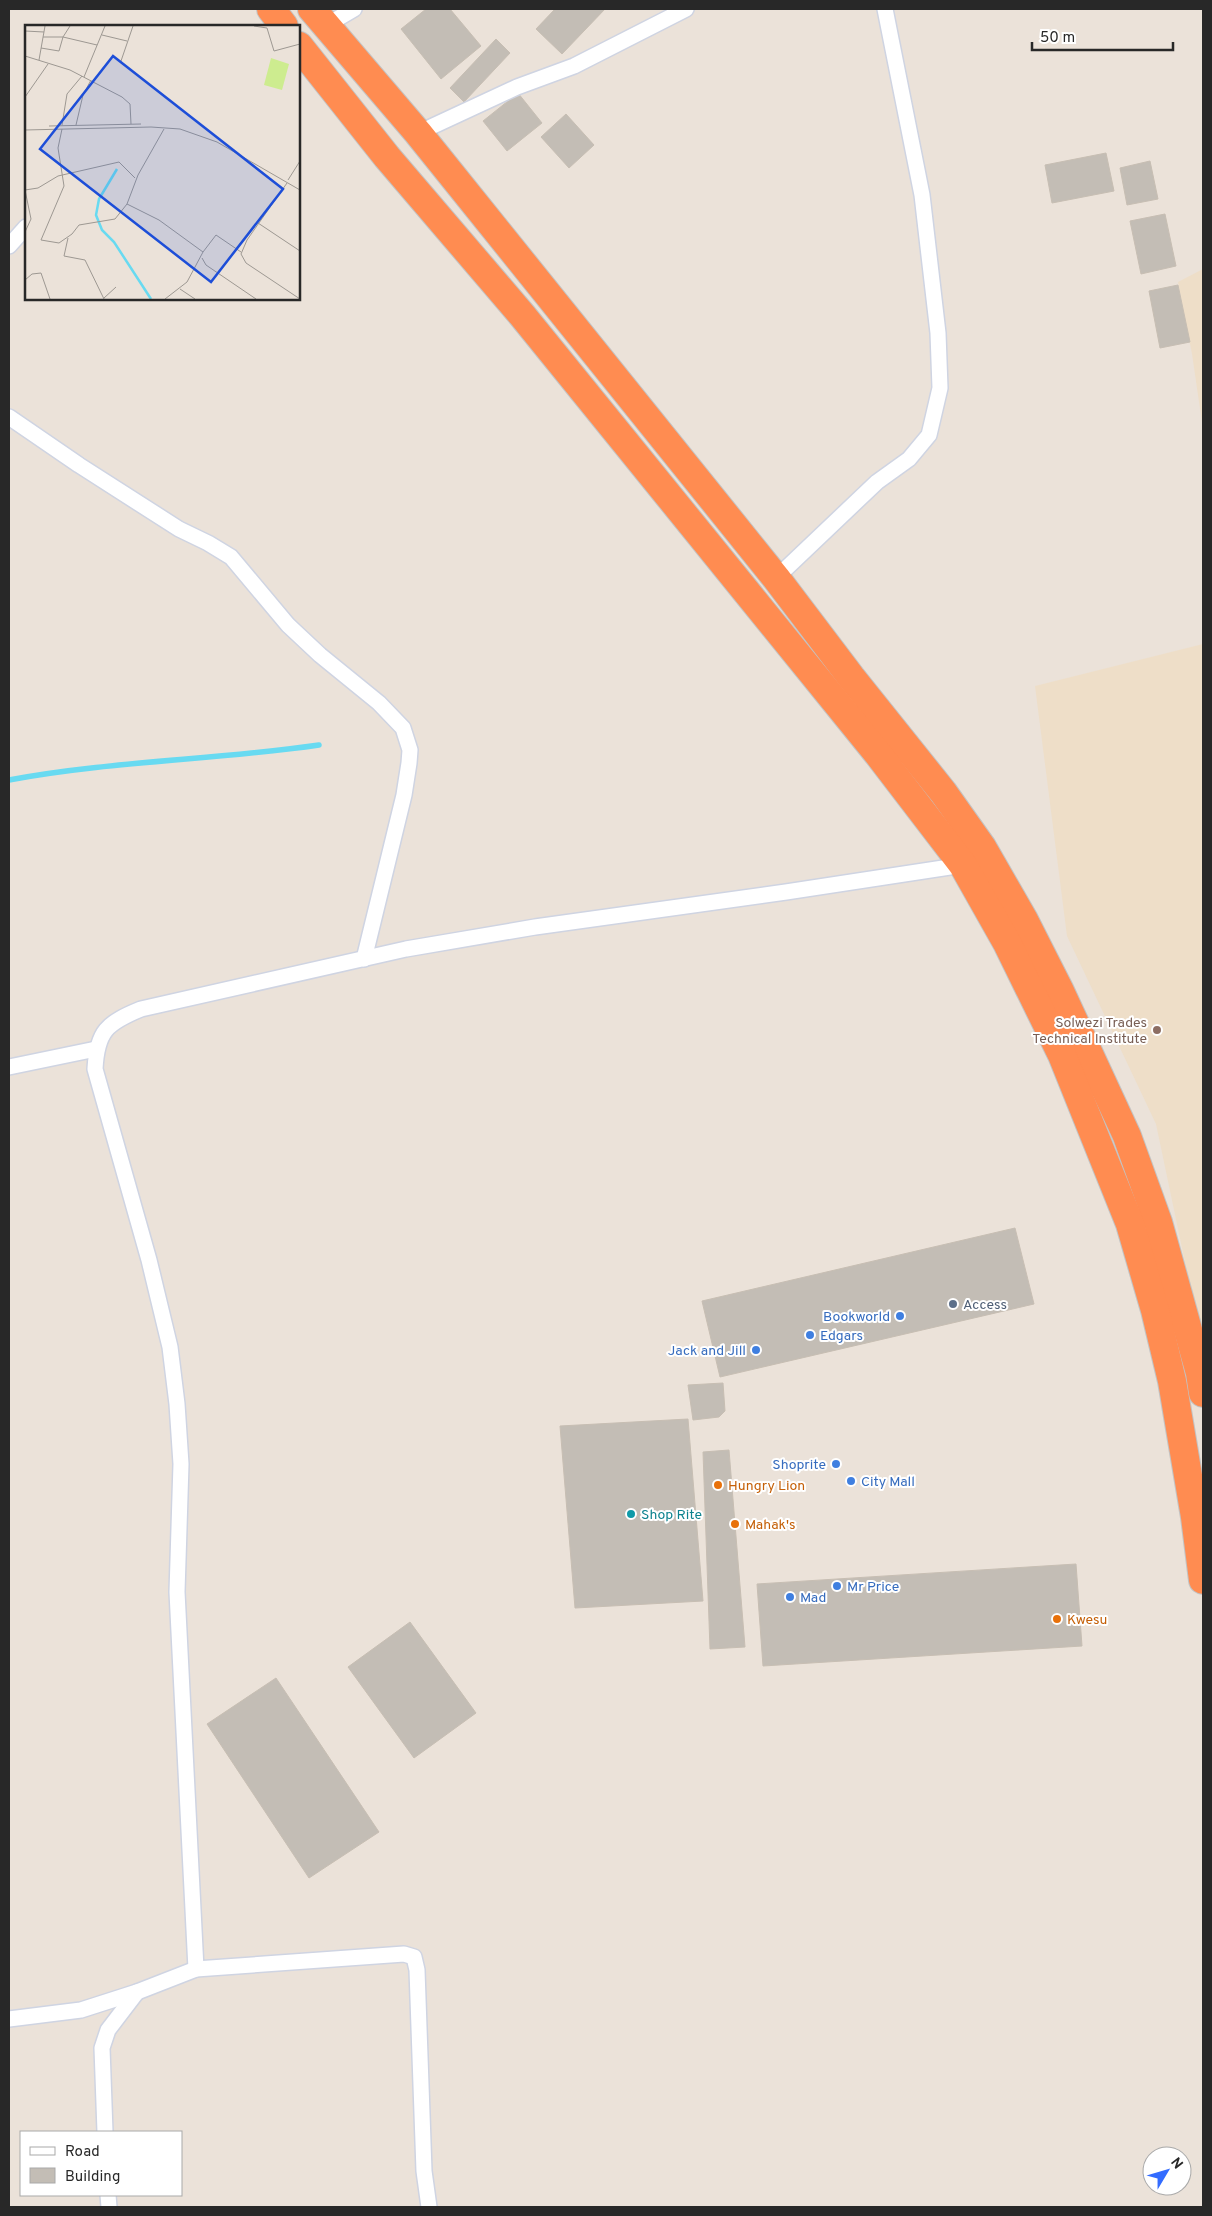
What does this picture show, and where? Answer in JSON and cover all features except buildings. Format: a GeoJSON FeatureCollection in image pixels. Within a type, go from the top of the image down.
{"type":"FeatureCollection","features":[{"type":"Feature","properties":{"kind":"highway"},"geometry":{"type":"LineString","coordinates":[[271,9],[283,25]]}},
{"type":"Feature","properties":{"kind":"highway"},"geometry":{"type":"LineString","coordinates":[[319,17],[418,133],[776,578],[851,677],[943,792],[982,847],[1024,920],[1060,991],[1127,1136],[1160,1231],[1200,1373],[1203,1394]]}},
{"type":"Feature","properties":{"kind":"highway"},"geometry":{"type":"LineString","coordinates":[[300,48],[388,157],[522,315],[878,754],[962,865],[1007,943],[1062,1055],[1130,1224],[1155,1310],[1172,1380],[1195,1517],[1203,1580]]}},
{"type":"Feature","properties":{"kind":"street"},"geometry":{"type":"LineString","coordinates":[[319,17],[354,9]]}},
{"type":"Feature","properties":{"kind":"street"},"geometry":{"type":"LineString","coordinates":[[418,133],[518,87],[574,66],[686,9]]}},
{"type":"Feature","properties":{"kind":"street"},"geometry":{"type":"LineString","coordinates":[[776,578],[877,482],[909,459],[929,435],[940,388],[938,333],[922,195],[885,9]]}},
{"type":"Feature","properties":{"kind":"street"},"geometry":{"type":"LineString","coordinates":[[9,246],[25,228]]}},
{"type":"Feature","properties":{"kind":"street"},"geometry":{"type":"LineString","coordinates":[[9,417],[79,465],[179,529],[231,557],[288,625],[320,655],[379,703],[403,728],[410,750],[404,795],[364,959]]}},
{"type":"Feature","properties":{"kind":"street"},"geometry":{"type":"LineString","coordinates":[[196,1969],[178,1592],[181,1464],[177,1404],[170,1347],[150,1260],[95,1069],[96,1049],[105,1029],[122,1017],[141,1009],[406,949],[535,927],[962,865]]}},
{"type":"Feature","properties":{"kind":"street"},"geometry":{"type":"LineString","coordinates":[[9,1067],[96,1049]]}},
{"type":"Feature","properties":{"kind":"street"},"geometry":{"type":"LineString","coordinates":[[9,2019],[81,2010],[137,1992],[196,1969],[404,1954],[414,1957],[417,1970],[424,2171],[429,2207]]}},
{"type":"Feature","properties":{"kind":"street"},"geometry":{"type":"LineString","coordinates":[[105,2131],[102,2048],[108,2030],[137,1992]]}},
{"type":"Feature","properties":{"kind":"shaded area"},"geometry":{"type":"Polygon","coordinates":[[[1203,269],[1203,429],[1192,354],[1178,282],[1203,269]]]}},
{"type":"Feature","properties":{"kind":"shaded area","name":"Solwezi Trades Technical Institute"},"geometry":{"type":"Polygon","coordinates":[[[1203,644],[1203,1348],[1156,1124],[1067,936],[1035,686],[1203,644]]]}},
{"type":"Feature","properties":{"kind":"waterway"},"geometry":{"type":"LineString","coordinates":[[9,780],[86,769],[319,745]]}},
{"type":"Feature","properties":{"kind":"place","name":"Solwezi Trades Technical Institute"},"geometry":{"type":"Point","coordinates":[1157,1030]}},
{"type":"Feature","properties":{"kind":"place","name":"Access"},"geometry":{"type":"Point","coordinates":[953,1304]}},
{"type":"Feature","properties":{"kind":"place","name":"Bookworld"},"geometry":{"type":"Point","coordinates":[900,1316]}},
{"type":"Feature","properties":{"kind":"place","name":"Edgars"},"geometry":{"type":"Point","coordinates":[810,1335]}},
{"type":"Feature","properties":{"kind":"place","name":"Jack and Jill"},"geometry":{"type":"Point","coordinates":[756,1350]}},
{"type":"Feature","properties":{"kind":"place","name":"Shoprite"},"geometry":{"type":"Point","coordinates":[836,1464]}},
{"type":"Feature","properties":{"kind":"place","name":"City Mall"},"geometry":{"type":"Point","coordinates":[851,1481]}},
{"type":"Feature","properties":{"kind":"place","name":"Hungry Lion"},"geometry":{"type":"Point","coordinates":[718,1485]}},
{"type":"Feature","properties":{"kind":"place","name":"Shop Rite"},"geometry":{"type":"Point","coordinates":[631,1514]}},
{"type":"Feature","properties":{"kind":"place","name":"Mahak's"},"geometry":{"type":"Point","coordinates":[735,1524]}},
{"type":"Feature","properties":{"kind":"place","name":"Mr Price"},"geometry":{"type":"Point","coordinates":[837,1586]}},
{"type":"Feature","properties":{"kind":"place","name":"Mad"},"geometry":{"type":"Point","coordinates":[790,1597]}},
{"type":"Feature","properties":{"kind":"place","name":"Kwesu"},"geometry":{"type":"Point","coordinates":[1057,1619]}}]}
